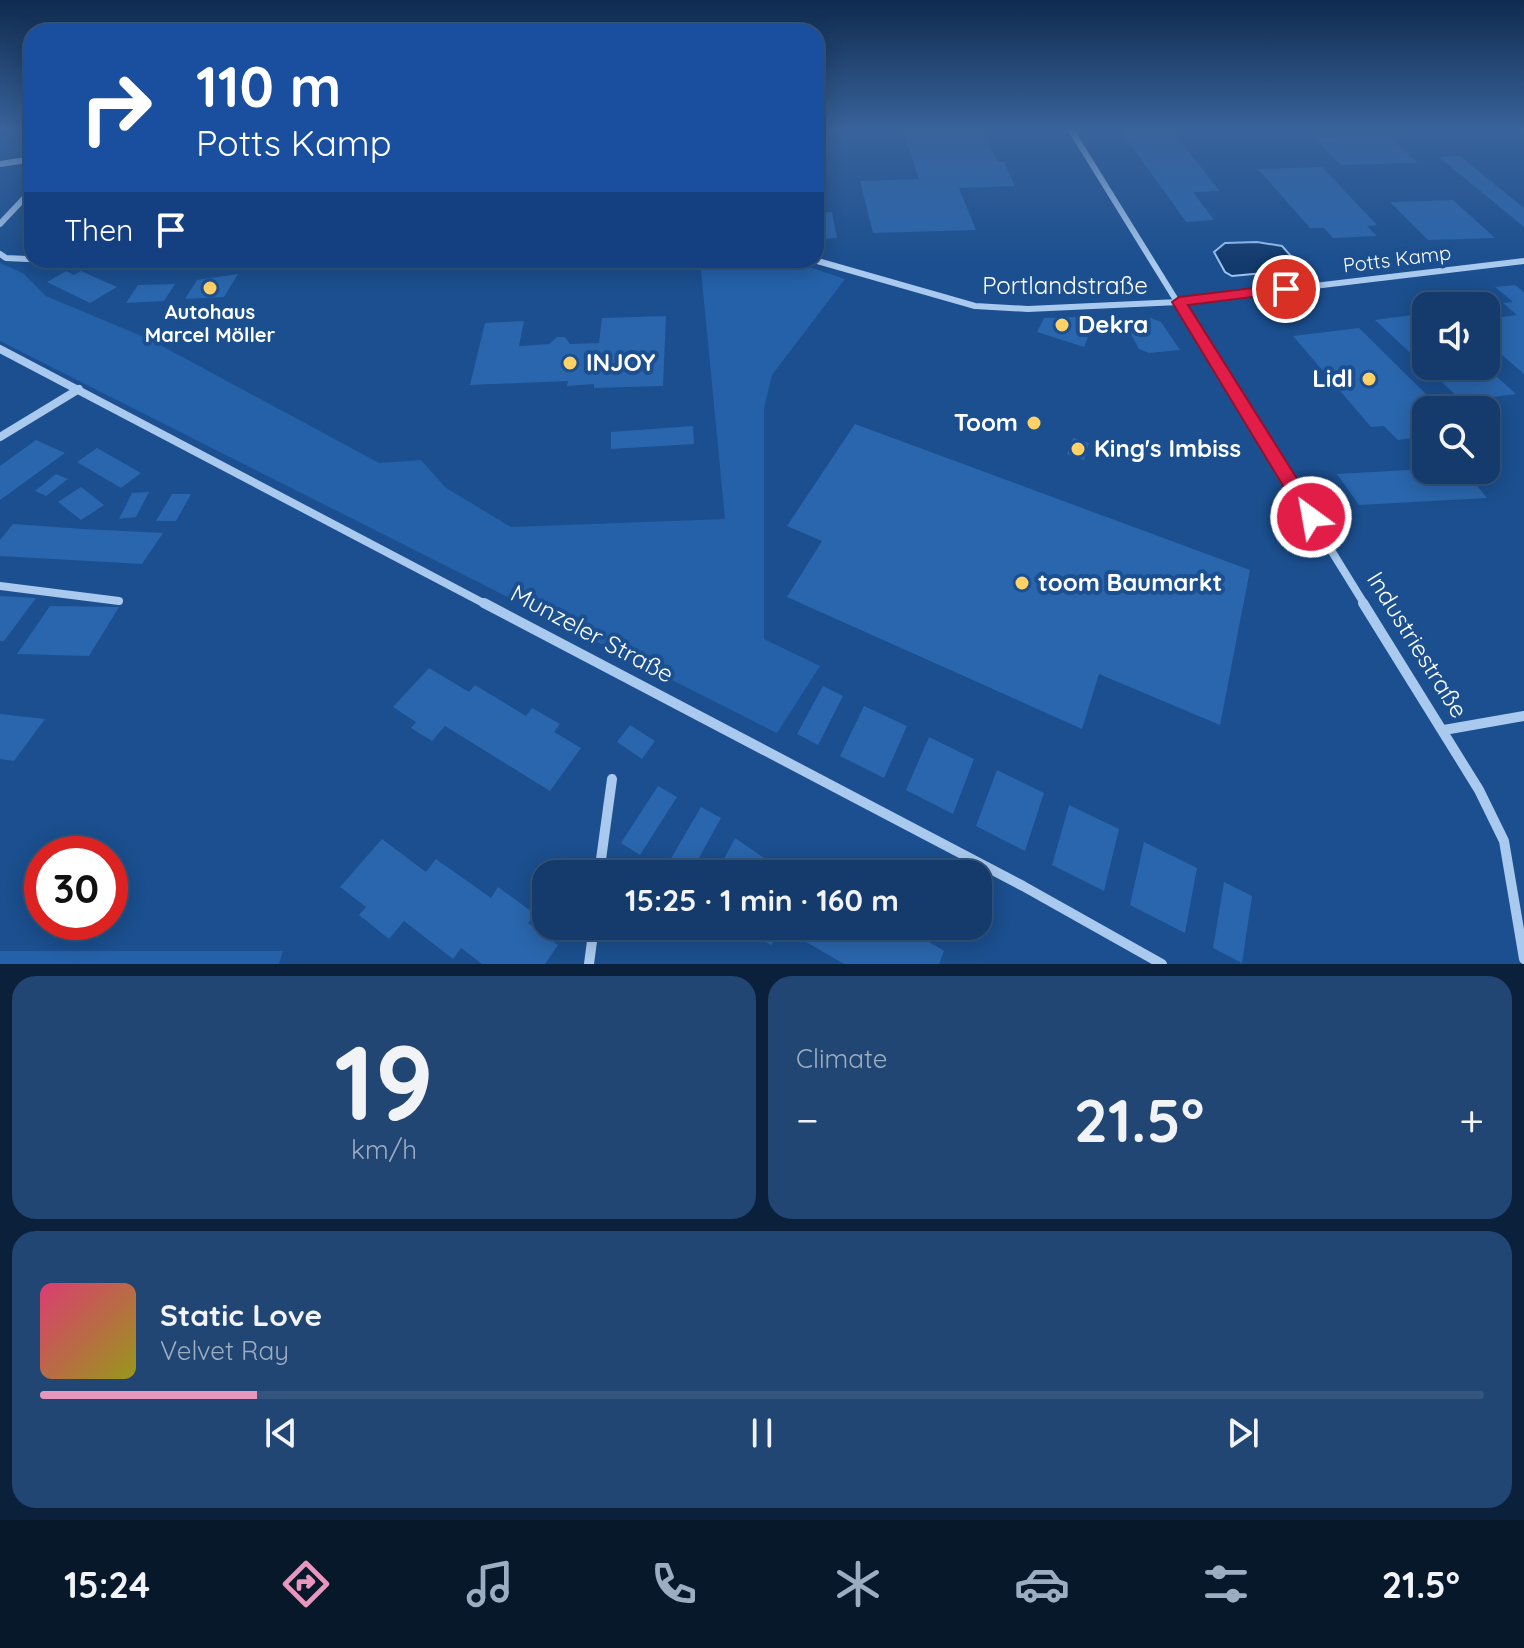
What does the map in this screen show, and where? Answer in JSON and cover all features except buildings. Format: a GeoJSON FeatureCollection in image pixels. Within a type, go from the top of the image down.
{"type":"FeatureCollection","features":[{"type":"Feature","properties":{"kind":"street","name":"Industriestraße"},"geometry":{"type":"LineString","coordinates":[[1099,175],[1444,730],[1504,841],[1524,959]]}},
{"type":"Feature","properties":{"kind":"street"},"geometry":{"type":"LineString","coordinates":[[0,224],[24,198]]}},
{"type":"Feature","properties":{"kind":"street"},"geometry":{"type":"LineString","coordinates":[[0,254],[6,258],[24,259]]}},
{"type":"Feature","properties":{"kind":"street","name":"Potts Kamp"},"geometry":{"type":"LineString","coordinates":[[1179,302],[1524,261]]}},
{"type":"Feature","properties":{"kind":"street","name":"Portlandstraße"},"geometry":{"type":"LineString","coordinates":[[824,263],[975,306],[1028,309],[1179,302]]}},
{"type":"Feature","properties":{"kind":"street","name":"Munzeler Straße"},"geometry":{"type":"LineString","coordinates":[[0,349],[1023,886],[1162,964]]}},
{"type":"Feature","properties":{"kind":"street"},"geometry":{"type":"LineString","coordinates":[[0,437],[79,389]]}},
{"type":"Feature","properties":{"kind":"street"},"geometry":{"type":"LineString","coordinates":[[0,586],[119,601]]}},
{"type":"Feature","properties":{"kind":"street"},"geometry":{"type":"LineString","coordinates":[[1444,730],[1524,716]]}},
{"type":"Feature","properties":{"kind":"street"},"geometry":{"type":"LineString","coordinates":[[601,860],[612,779]]}},
{"type":"Feature","properties":{"kind":"street"},"geometry":{"type":"LineString","coordinates":[[589,964],[592,940]]}},
{"type":"Feature","properties":{"kind":"shaded area"},"geometry":{"type":"Polygon","coordinates":[[[1257,242],[1282,246],[1299,265],[1295,270],[1232,276],[1225,272],[1214,252],[1225,243],[1257,242]]]}},
{"type":"Feature","properties":{"kind":"shaded area"},"geometry":{"type":"Polygon","coordinates":[[[0,263],[23,273],[46,296],[151,340],[379,463],[421,460],[446,488],[511,527],[725,519],[701,268],[812,268],[845,279],[772,375],[764,408],[764,639],[820,666],[777,733],[0,341],[0,263]]]}},
{"type":"Feature","properties":{"kind":"shaded area"},"geometry":{"type":"Polygon","coordinates":[[[0,951],[283,951],[279,964],[0,964],[0,951]]]}},
{"type":"Feature","properties":{"kind":"place","name":"Autohaus Marcel Möller"},"geometry":{"type":"Point","coordinates":[210,288]}},
{"type":"Feature","properties":{"kind":"place","name":"Dekra"},"geometry":{"type":"Point","coordinates":[1062,325]}},
{"type":"Feature","properties":{"kind":"place","name":"INJOY"},"geometry":{"type":"Point","coordinates":[570,363]}},
{"type":"Feature","properties":{"kind":"place","name":"Lidl"},"geometry":{"type":"Point","coordinates":[1369,379]}},
{"type":"Feature","properties":{"kind":"place","name":"Toom"},"geometry":{"type":"Point","coordinates":[1034,423]}},
{"type":"Feature","properties":{"kind":"place","name":"King's Imbiss"},"geometry":{"type":"Point","coordinates":[1078,449]}},
{"type":"Feature","properties":{"kind":"place","name":"toom Baumarkt"},"geometry":{"type":"Point","coordinates":[1022,583]}},
{"type":"Feature","properties":{"kind":"route"},"geometry":{"type":"LineString","coordinates":[[1286,289],[1179,302],[1311,517]]}}]}
